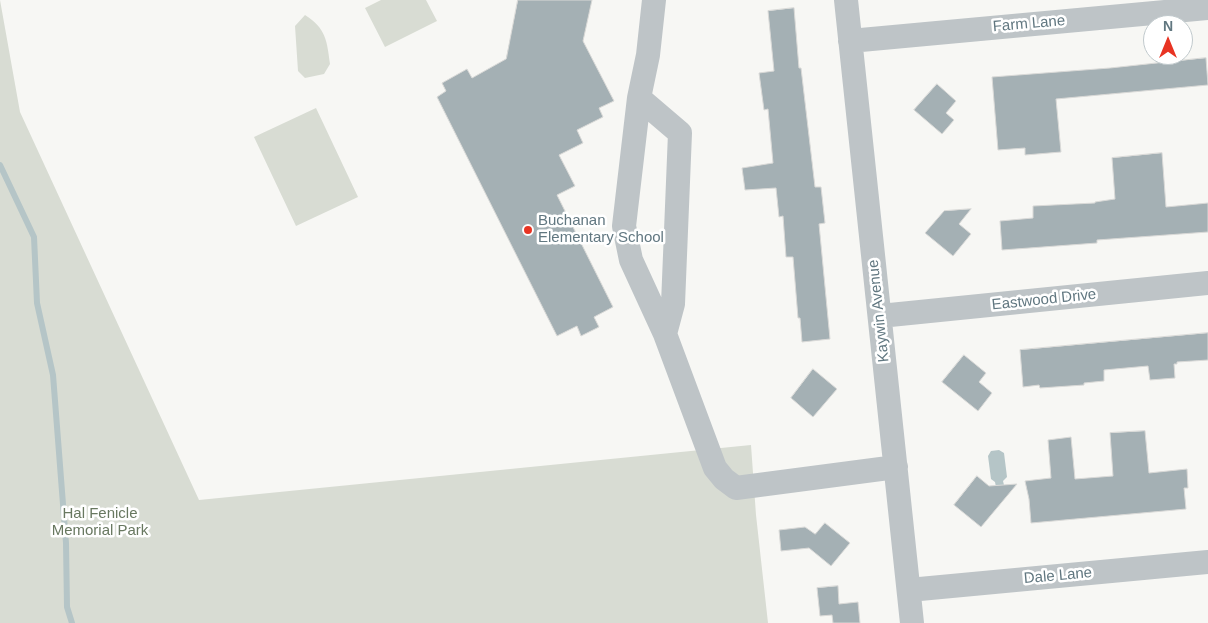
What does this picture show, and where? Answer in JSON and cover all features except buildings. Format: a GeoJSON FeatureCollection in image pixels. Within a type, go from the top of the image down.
{"type":"FeatureCollection","features":[{"type":"Feature","properties":{"kind":"street"},"geometry":{"type":"LineString","coordinates":[[654,0],[648,55],[639,98],[624,226],[631,260],[665,334],[715,468],[724,479],[736,488],[896,466]]}},
{"type":"Feature","properties":{"kind":"street","name":"Kaywin Avenue"},"geometry":{"type":"LineString","coordinates":[[846,0],[912,623]]}},
{"type":"Feature","properties":{"kind":"street","name":"Farm Lane"},"geometry":{"type":"LineString","coordinates":[[850,41],[1208,8]]}},
{"type":"Feature","properties":{"kind":"street"},"geometry":{"type":"LineString","coordinates":[[639,98],[680,133],[674,304],[665,334]]}},
{"type":"Feature","properties":{"kind":"street","name":"Eastwood Drive"},"geometry":{"type":"LineString","coordinates":[[880,316],[1208,283]]}},
{"type":"Feature","properties":{"kind":"street","name":"Dale Lane"},"geometry":{"type":"LineString","coordinates":[[909,590],[1208,562]]}},
{"type":"Feature","properties":{"kind":"green space","name":"Hal Fenicle Memorial Park"},"geometry":{"type":"Polygon","coordinates":[[[0,0],[20,112],[199,500],[751,445],[756,515],[768,623],[0,623],[0,0]]]}},
{"type":"Feature","properties":{"kind":"green space"},"geometry":{"type":"Polygon","coordinates":[[[381,0],[426,0],[437,21],[385,47],[365,8],[381,0]]]}},
{"type":"Feature","properties":{"kind":"green space"},"geometry":{"type":"Polygon","coordinates":[[[305,15],[321,30],[328,48],[330,64],[324,74],[305,78],[298,71],[295,26],[305,15]]]}},
{"type":"Feature","properties":{"kind":"green space"},"geometry":{"type":"Polygon","coordinates":[[[316,108],[358,197],[296,226],[254,137],[316,108]]]}},
{"type":"Feature","properties":{"kind":"shaded area"},"geometry":{"type":"Polygon","coordinates":[[[999,450],[1004,453],[1007,477],[1003,481],[1004,485],[996,487],[995,482],[991,479],[988,456],[991,451],[999,450]]]}},
{"type":"Feature","properties":{"kind":"waterway"},"geometry":{"type":"LineString","coordinates":[[0,165],[34,237],[37,303],[53,375],[66,543],[67,607],[72,623]]}},
{"type":"Feature","properties":{"kind":"place","name":"Buchanan Elementary School"},"geometry":{"type":"Point","coordinates":[528,230]}}]}
